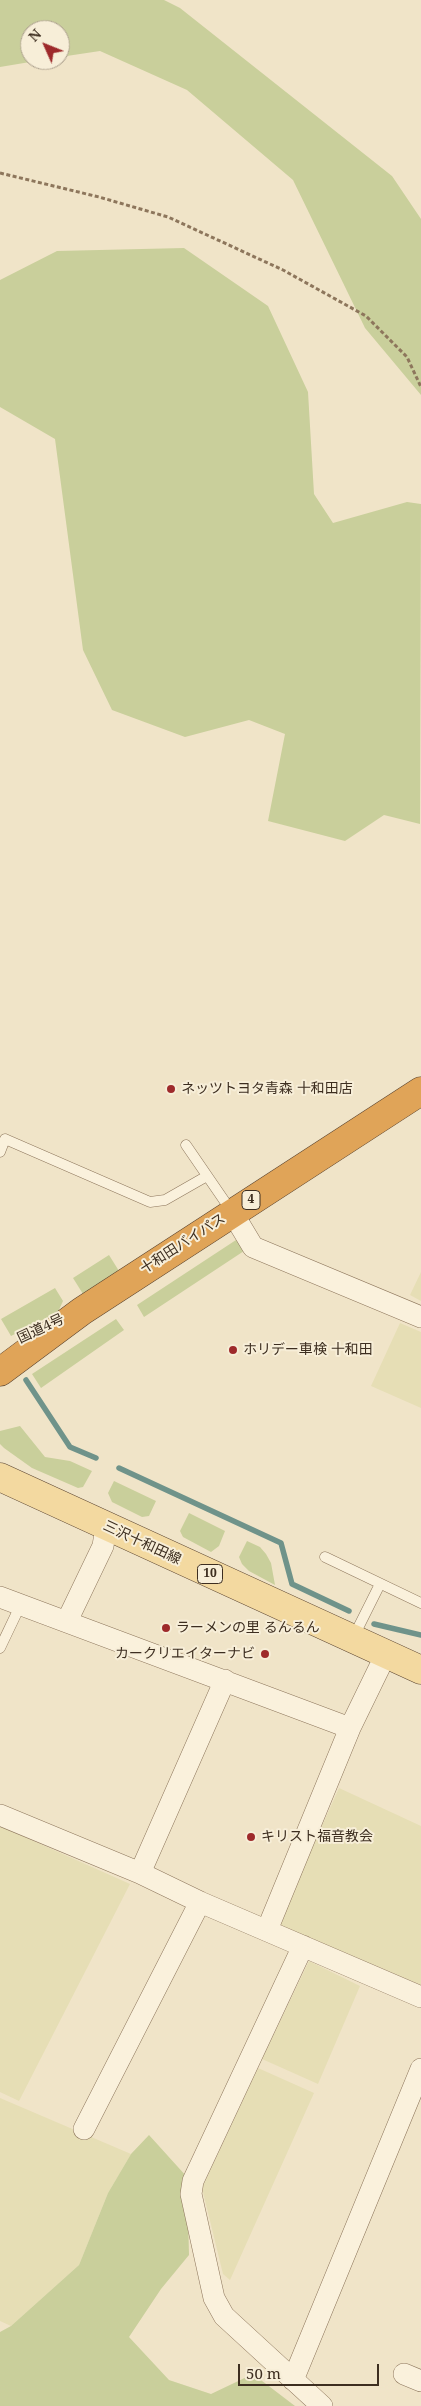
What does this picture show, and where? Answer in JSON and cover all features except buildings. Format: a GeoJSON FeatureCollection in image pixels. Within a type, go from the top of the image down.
{"type":"FeatureCollection","features":[{"type":"Feature","properties":{"kind":"highway","name":"十和田バイパス"},"geometry":{"type":"LineString","coordinates":[[82,1310],[421,1091]]}},
{"type":"Feature","properties":{"kind":"highway","name":"国道4号"},"geometry":{"type":"LineString","coordinates":[[7,1359],[82,1310]]}},
{"type":"Feature","properties":{"kind":"main road"},"geometry":{"type":"LineString","coordinates":[[0,1378],[7,1359]]}},
{"type":"Feature","properties":{"kind":"main road","name":"10"},"geometry":{"type":"LineString","coordinates":[[0,1465],[37,1494]]}},
{"type":"Feature","properties":{"kind":"main road","name":"三沢十和田線"},"geometry":{"type":"LineString","coordinates":[[0,1477],[421,1670]]}},
{"type":"Feature","properties":{"kind":"street"},"geometry":{"type":"LineString","coordinates":[[232,1212],[253,1247],[421,1317]]}},
{"type":"Feature","properties":{"kind":"street"},"geometry":{"type":"LineString","coordinates":[[67,1621],[103,1546],[106,1527]]}},
{"type":"Feature","properties":{"kind":"street"},"geometry":{"type":"LineString","coordinates":[[0,1596],[350,1728]]}},
{"type":"Feature","properties":{"kind":"street"},"geometry":{"type":"LineString","coordinates":[[267,1930],[350,1728],[386,1654]]}},
{"type":"Feature","properties":{"kind":"street"},"geometry":{"type":"LineString","coordinates":[[140,1873],[225,1680]]}},
{"type":"Feature","properties":{"kind":"street"},"geometry":{"type":"LineString","coordinates":[[0,1815],[140,1873],[200,1902],[421,1997]]}},
{"type":"Feature","properties":{"kind":"street"},"geometry":{"type":"LineString","coordinates":[[84,2129],[200,1902]]}},
{"type":"Feature","properties":{"kind":"street"},"geometry":{"type":"LineString","coordinates":[[303,1946],[193,2181],[191,2194],[214,2298],[224,2316],[322,2406]]}},
{"type":"Feature","properties":{"kind":"street"},"geometry":{"type":"LineString","coordinates":[[294,2380],[421,2069]]}},
{"type":"Feature","properties":{"kind":"lane"},"geometry":{"type":"LineString","coordinates":[[0,1152],[5,1139],[150,1202],[166,1200],[207,1176]]}},
{"type":"Feature","properties":{"kind":"lane"},"geometry":{"type":"LineString","coordinates":[[186,1145],[232,1212]]}},
{"type":"Feature","properties":{"kind":"lane"},"geometry":{"type":"LineString","coordinates":[[325,1557],[421,1603]]}},
{"type":"Feature","properties":{"kind":"lane"},"geometry":{"type":"LineString","coordinates":[[352,1639],[380,1584]]}},
{"type":"Feature","properties":{"kind":"lane"},"geometry":{"type":"LineString","coordinates":[[0,1648],[21,1604]]}},
{"type":"Feature","properties":{"kind":"path"},"geometry":{"type":"LineString","coordinates":[[0,173],[99,197],[168,217],[283,270],[366,316],[407,357],[421,387]]}},
{"type":"Feature","properties":{"kind":"shaded area"},"geometry":{"type":"Polygon","coordinates":[[[421,1272],[421,1301],[410,1295],[421,1272]]]}},
{"type":"Feature","properties":{"kind":"shaded area"},"geometry":{"type":"Polygon","coordinates":[[[400,1323],[421,1332],[421,1408],[371,1386],[400,1323]]]}},
{"type":"Feature","properties":{"kind":"shaded area"},"geometry":{"type":"Polygon","coordinates":[[[339,1788],[421,1826],[421,1985],[278,1924],[339,1788]]]}},
{"type":"Feature","properties":{"kind":"shaded area"},"geometry":{"type":"Polygon","coordinates":[[[0,1826],[130,1884],[19,2101],[0,2092],[0,1826]]]}},
{"type":"Feature","properties":{"kind":"shaded area"},"geometry":{"type":"Polygon","coordinates":[[[309,1961],[360,1986],[318,2084],[262,2059],[309,1961]]]}},
{"type":"Feature","properties":{"kind":"shaded area"},"geometry":{"type":"Polygon","coordinates":[[[258,2068],[314,2093],[230,2280],[223,2274],[202,2188],[258,2068]]]}},
{"type":"Feature","properties":{"kind":"shaded area"},"geometry":{"type":"Polygon","coordinates":[[[0,2098],[131,2154],[108,2193],[79,2265],[11,2326],[0,2321],[0,2098]]]}},
{"type":"Feature","properties":{"kind":"green space"},"geometry":{"type":"Polygon","coordinates":[[[0,0],[164,0],[180,8],[392,176],[421,219],[421,395],[365,328],[293,180],[187,90],[100,51],[70,56],[70,20],[20,20],[20,64],[0,67],[0,0]]]}},
{"type":"Feature","properties":{"kind":"green space"},"geometry":{"type":"Polygon","coordinates":[[[184,248],[268,306],[308,392],[314,494],[333,523],[407,502],[421,504],[420,824],[384,815],[345,841],[268,821],[285,734],[249,720],[185,737],[112,710],[83,650],[55,439],[0,407],[0,280],[57,251],[184,248]]]}},
{"type":"Feature","properties":{"kind":"green space"},"geometry":{"type":"Polygon","coordinates":[[[236,1240],[244,1251],[144,1317],[137,1305],[236,1240]]]}},
{"type":"Feature","properties":{"kind":"green space"},"geometry":{"type":"Polygon","coordinates":[[[109,1255],[119,1271],[83,1294],[73,1278],[109,1255]]]}},
{"type":"Feature","properties":{"kind":"green space"},"geometry":{"type":"Polygon","coordinates":[[[55,1288],[63,1301],[58,1312],[11,1336],[1,1319],[55,1288]]]}},
{"type":"Feature","properties":{"kind":"green space"},"geometry":{"type":"Polygon","coordinates":[[[116,1319],[124,1330],[41,1388],[32,1374],[116,1319]]]}},
{"type":"Feature","properties":{"kind":"green space"},"geometry":{"type":"Polygon","coordinates":[[[20,1426],[45,1457],[70,1461],[92,1471],[83,1487],[78,1488],[32,1468],[4,1448],[0,1444],[0,1431],[20,1426]]]}},
{"type":"Feature","properties":{"kind":"green space"},"geometry":{"type":"Polygon","coordinates":[[[114,1481],[156,1501],[149,1516],[142,1517],[112,1502],[108,1493],[114,1481]]]}},
{"type":"Feature","properties":{"kind":"green space"},"geometry":{"type":"Polygon","coordinates":[[[189,1513],[225,1531],[219,1546],[211,1552],[183,1537],[180,1531],[189,1513]]]}},
{"type":"Feature","properties":{"kind":"green space"},"geometry":{"type":"Polygon","coordinates":[[[247,1541],[260,1547],[266,1554],[271,1563],[275,1585],[249,1571],[242,1564],[239,1557],[247,1541]]]}},
{"type":"Feature","properties":{"kind":"green space"},"geometry":{"type":"Polygon","coordinates":[[[149,2135],[187,2177],[189,2255],[161,2289],[129,2337],[169,2380],[211,2394],[253,2374],[295,2406],[0,2406],[0,2332],[11,2326],[79,2265],[108,2193],[131,2154],[149,2135]]]}},
{"type":"Feature","properties":{"kind":"waterway"},"geometry":{"type":"LineString","coordinates":[[26,1380],[70,1447],[96,1458]]}},
{"type":"Feature","properties":{"kind":"waterway"},"geometry":{"type":"LineString","coordinates":[[119,1468],[281,1543],[292,1584],[349,1611]]}},
{"type":"Feature","properties":{"kind":"waterway"},"geometry":{"type":"LineString","coordinates":[[374,1624],[421,1635]]}},
{"type":"Feature","properties":{"kind":"place","name":"ネッツトヨタ青森 十和田店"},"geometry":{"type":"Point","coordinates":[171,1089]}},
{"type":"Feature","properties":{"kind":"place","name":"ホリデー車検 十和田"},"geometry":{"type":"Point","coordinates":[233,1350]}},
{"type":"Feature","properties":{"kind":"place","name":"ラーメンの里 るんるん"},"geometry":{"type":"Point","coordinates":[166,1628]}},
{"type":"Feature","properties":{"kind":"place","name":"カークリエイターナビ"},"geometry":{"type":"Point","coordinates":[265,1654]}},
{"type":"Feature","properties":{"kind":"place","name":"キリスト福音教会"},"geometry":{"type":"Point","coordinates":[251,1837]}}]}
